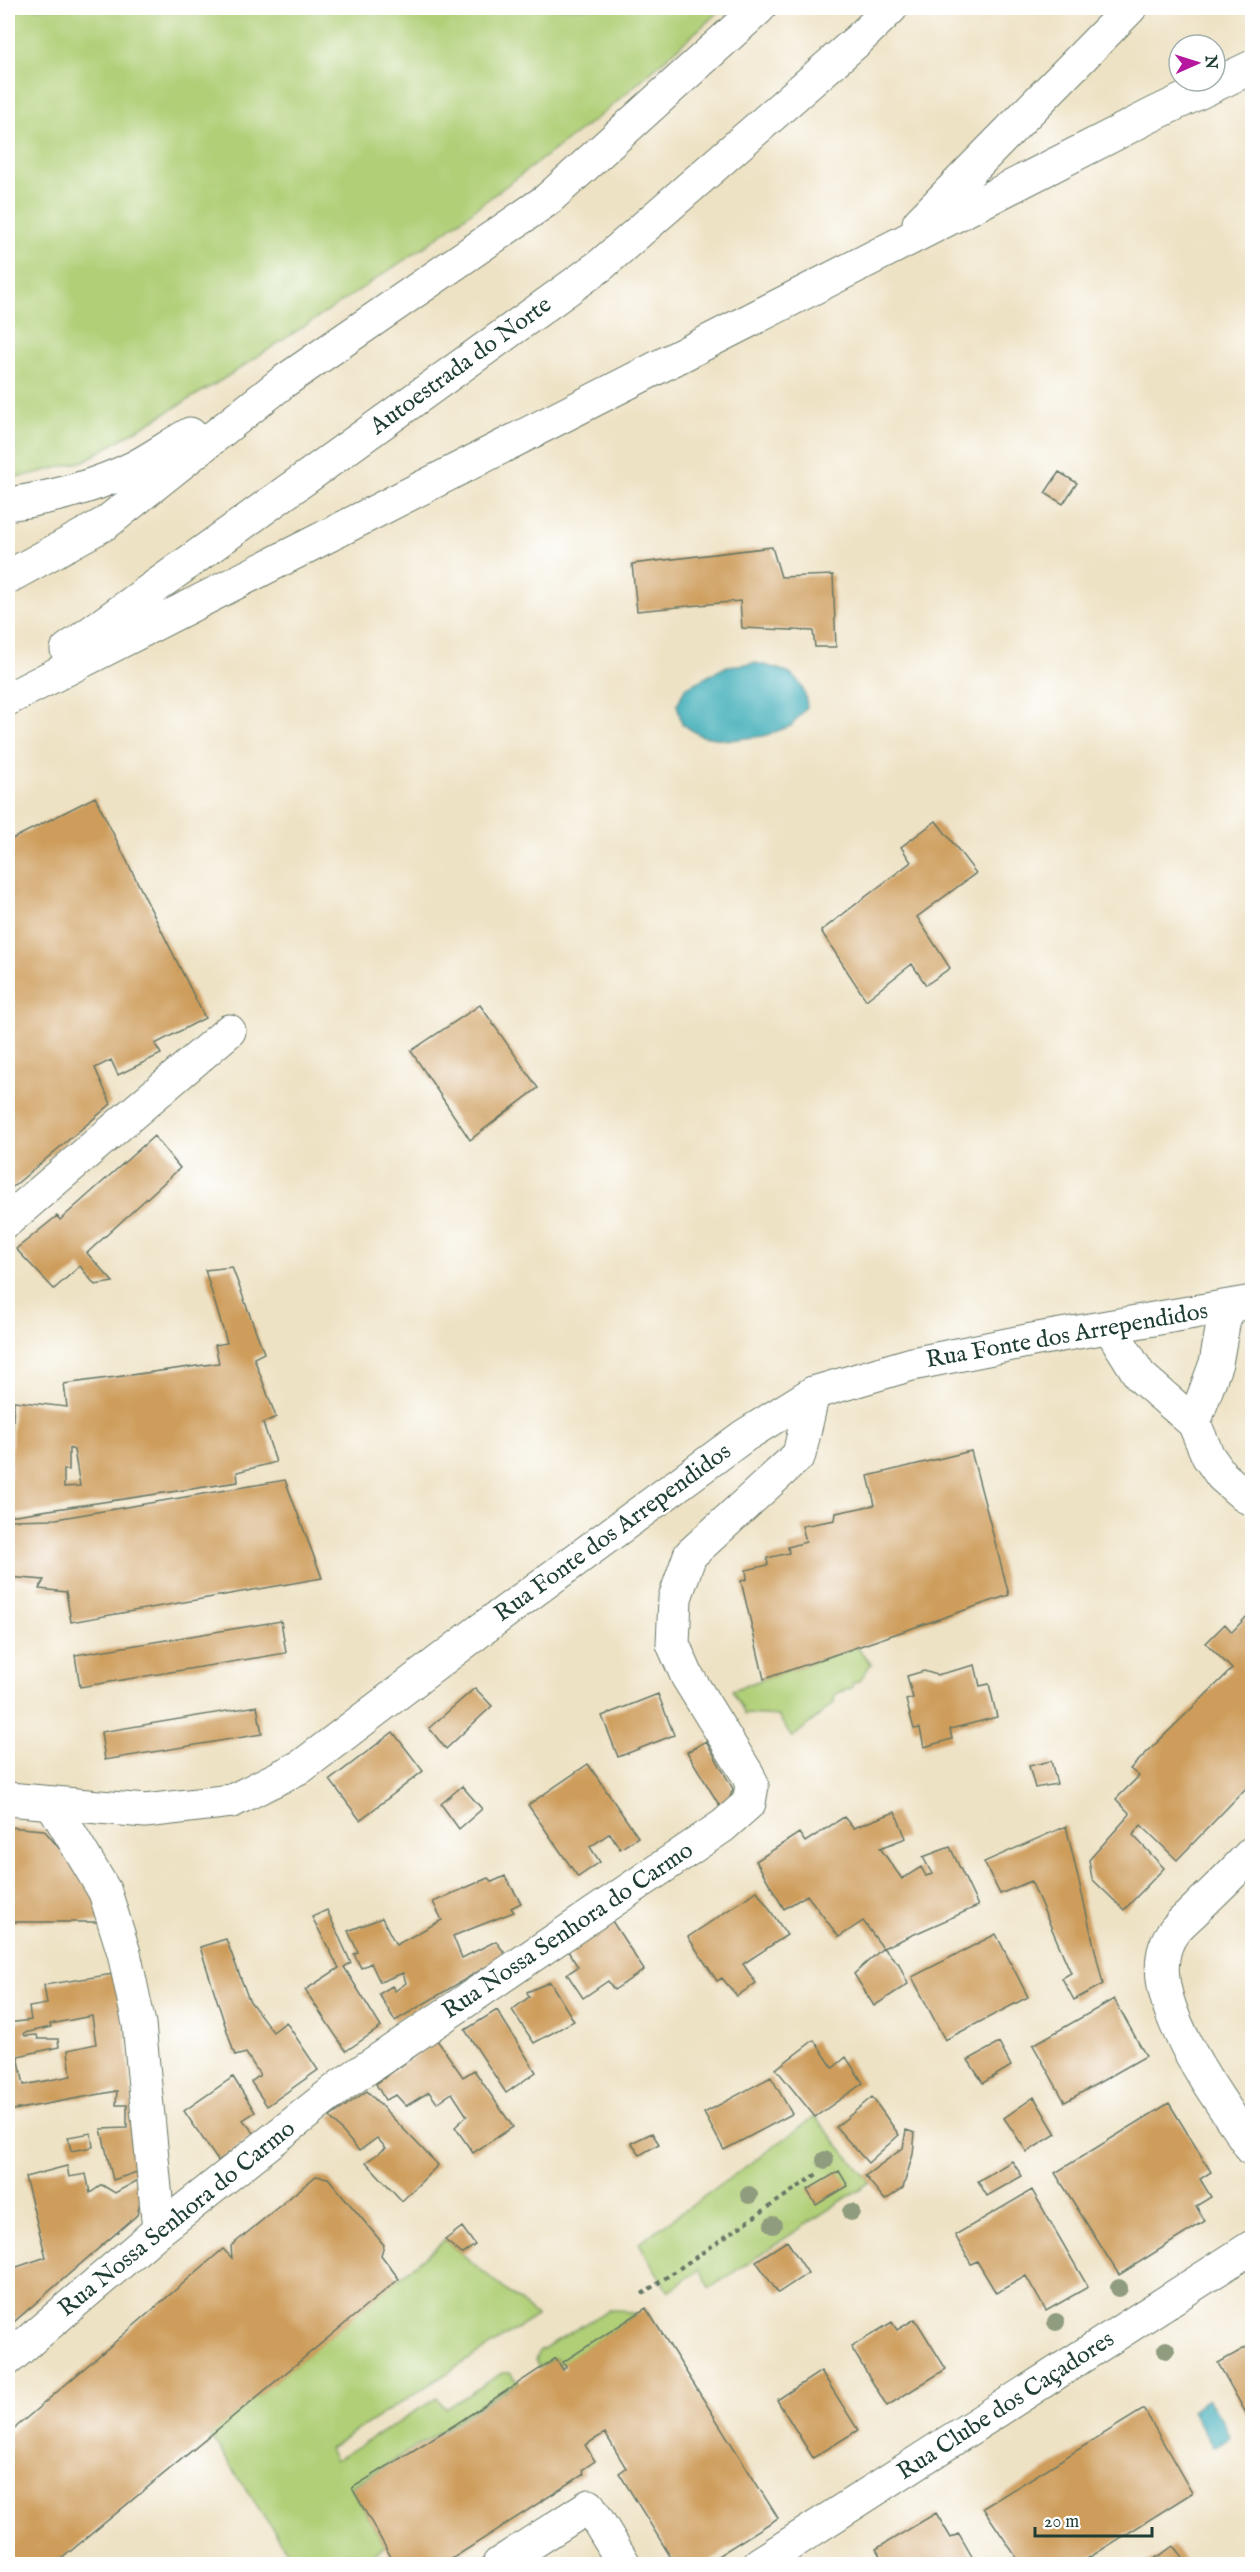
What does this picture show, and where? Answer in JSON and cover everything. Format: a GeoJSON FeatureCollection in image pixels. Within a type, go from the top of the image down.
{"type":"FeatureCollection","features":[{"type":"Feature","properties":{"kind":"main road"},"geometry":{"type":"LineString","coordinates":[[8,577],[106,523],[284,381],[547,200],[759,8]]}},
{"type":"Feature","properties":{"kind":"main road","name":"Autoestrada do Norte"},"geometry":{"type":"LineString","coordinates":[[8,694],[601,265],[857,41],[891,8]]}},
{"type":"Feature","properties":{"kind":"main road"},"geometry":{"type":"LineString","coordinates":[[898,244],[1130,8]]}},
{"type":"Feature","properties":{"kind":"main road"},"geometry":{"type":"LineString","coordinates":[[8,699],[898,244],[1252,67]]}},
{"type":"Feature","properties":{"kind":"main road"},"geometry":{"type":"LineString","coordinates":[[8,504],[66,494],[105,481],[136,466],[284,381]]}},
{"type":"Feature","properties":{"kind":"main road"},"geometry":{"type":"LineString","coordinates":[[8,1220],[229,1031]]}},
{"type":"Feature","properties":{"kind":"main road"},"geometry":{"type":"LineString","coordinates":[[1194,1423],[1239,1305]]}},
{"type":"Feature","properties":{"kind":"main road","name":"Rua Fonte dos Arrependidos"},"geometry":{"type":"LineString","coordinates":[[8,1799],[145,1811],[232,1801],[302,1766],[478,1632],[735,1443],[813,1393],[912,1364],[1032,1340],[1239,1305]]}},
{"type":"Feature","properties":{"kind":"main road"},"geometry":{"type":"LineString","coordinates":[[1110,1328],[1140,1376],[1194,1423],[1208,1456],[1222,1476],[1245,1496],[1252,1499]]}},
{"type":"Feature","properties":{"kind":"main road","name":"Rua Nossa Senhora do Carmo"},"geometry":{"type":"LineString","coordinates":[[8,2359],[159,2230],[342,2085],[723,1826],[749,1803],[752,1785],[748,1774],[687,1676],[673,1644],[675,1598],[690,1555],[799,1455],[813,1393]]}},
{"type":"Feature","properties":{"kind":"main road"},"geometry":{"type":"LineString","coordinates":[[52,1803],[105,1892],[124,1953],[140,2024],[159,2230]]}},
{"type":"Feature","properties":{"kind":"main road"},"geometry":{"type":"LineString","coordinates":[[1252,1853],[1173,1932],[1164,1952],[1163,1978],[1167,2005],[1179,2035],[1252,2149]]}},
{"type":"Feature","properties":{"kind":"main road","name":"Rua Clube dos Caçadores"},"geometry":{"type":"LineString","coordinates":[[759,2565],[1252,2247]]}},
{"type":"Feature","properties":{"kind":"main road"},"geometry":{"type":"LineString","coordinates":[[499,2565],[589,2506],[624,2565]]}},
{"type":"Feature","properties":{"kind":"path"},"geometry":{"type":"LineString","coordinates":[[642,2294],[818,2174]]}},
{"type":"Feature","properties":{"kind":"green space"},"geometry":{"type":"Polygon","coordinates":[[[8,8],[723,8],[606,111],[427,245],[337,305],[220,381],[84,461],[24,476],[8,477],[8,8]]]}},
{"type":"Feature","properties":{"kind":"green space"},"geometry":{"type":"Polygon","coordinates":[[[857,1647],[871,1664],[860,1680],[852,1684],[852,1688],[835,1694],[834,1703],[792,1738],[778,1716],[745,1714],[732,1690],[857,1647]]]}},
{"type":"Feature","properties":{"kind":"green space"},"geometry":{"type":"Polygon","coordinates":[[[815,2117],[870,2182],[710,2288],[700,2269],[668,2292],[639,2243],[815,2117]]]}},
{"type":"Feature","properties":{"kind":"green space"},"geometry":{"type":"Polygon","coordinates":[[[445,2240],[537,2316],[329,2448],[335,2461],[437,2398],[446,2409],[502,2373],[510,2373],[519,2382],[351,2487],[385,2546],[356,2564],[296,2564],[210,2435],[445,2240]]]}},
{"type":"Feature","properties":{"kind":"green space"},"geometry":{"type":"Polygon","coordinates":[[[608,2310],[622,2310],[636,2314],[560,2365],[556,2358],[539,2367],[535,2360],[539,2351],[608,2310]]]}},
{"type":"Feature","properties":{"kind":"water"},"geometry":{"type":"Polygon","coordinates":[[[755,663],[784,671],[797,680],[802,687],[807,707],[791,726],[764,736],[730,740],[701,736],[682,724],[677,705],[685,688],[727,666],[755,663]]]}},
{"type":"Feature","properties":{"kind":"water"},"geometry":{"type":"Polygon","coordinates":[[[1208,2399],[1230,2438],[1213,2447],[1191,2410],[1208,2399]]]}},
{"type":"Feature","properties":{"kind":"building"},"geometry":{"type":"Polygon","coordinates":[[[1059,472],[1077,483],[1063,504],[1045,493],[1059,472]]]}},
{"type":"Feature","properties":{"kind":"building"},"geometry":{"type":"Polygon","coordinates":[[[772,547],[781,577],[833,575],[836,647],[815,647],[813,631],[742,628],[740,601],[637,611],[632,564],[772,547]]]}},
{"type":"Feature","properties":{"kind":"building"},"geometry":{"type":"Polygon","coordinates":[[[95,797],[205,1018],[155,1044],[161,1054],[118,1075],[111,1060],[95,1068],[111,1104],[8,1191],[8,841],[95,797]]]}},
{"type":"Feature","properties":{"kind":"building"},"geometry":{"type":"Polygon","coordinates":[[[936,821],[976,873],[917,917],[950,968],[926,985],[912,964],[866,1000],[821,931],[911,862],[901,847],[936,821]]]}},
{"type":"Feature","properties":{"kind":"building"},"geometry":{"type":"Polygon","coordinates":[[[480,1005],[538,1088],[470,1140],[411,1051],[480,1005]]]}},
{"type":"Feature","properties":{"kind":"building"},"geometry":{"type":"Polygon","coordinates":[[[154,1136],[180,1168],[87,1253],[113,1282],[95,1285],[80,1266],[54,1289],[16,1249],[57,1216],[60,1220],[154,1136]]]}},
{"type":"Feature","properties":{"kind":"building"},"geometry":{"type":"Polygon","coordinates":[[[232,1267],[264,1353],[254,1358],[276,1417],[263,1423],[276,1462],[237,1472],[238,1482],[8,1516],[14,1401],[67,1407],[64,1384],[219,1363],[215,1345],[227,1343],[205,1270],[232,1267]],[[69,1448],[69,1470],[64,1470],[64,1487],[80,1486],[74,1450],[69,1448]]]}},
{"type":"Feature","properties":{"kind":"building"},"geometry":{"type":"Polygon","coordinates":[[[971,1451],[1009,1595],[764,1679],[741,1581],[747,1579],[746,1570],[768,1565],[767,1558],[789,1553],[788,1547],[806,1542],[802,1526],[835,1520],[836,1513],[875,1505],[868,1476],[971,1451]]]}},
{"type":"Feature","properties":{"kind":"building"},"geometry":{"type":"Polygon","coordinates":[[[285,1480],[322,1578],[71,1622],[66,1592],[39,1589],[44,1580],[8,1577],[8,1520],[56,1519],[285,1480]]]}},
{"type":"Feature","properties":{"kind":"building"},"geometry":{"type":"Polygon","coordinates":[[[1252,1611],[1252,1782],[1177,1860],[1141,1825],[1133,1835],[1164,1868],[1124,1910],[1092,1879],[1089,1860],[1130,1814],[1116,1799],[1139,1776],[1130,1769],[1232,1669],[1206,1643],[1225,1624],[1232,1632],[1252,1611]]]}},
{"type":"Feature","properties":{"kind":"building"},"geometry":{"type":"Polygon","coordinates":[[[281,1621],[286,1653],[80,1687],[75,1655],[281,1621]]]}},
{"type":"Feature","properties":{"kind":"building"},"geometry":{"type":"Polygon","coordinates":[[[975,1665],[980,1686],[989,1684],[997,1717],[950,1729],[952,1739],[924,1747],[920,1728],[914,1729],[906,1700],[913,1698],[907,1676],[924,1671],[937,1675],[975,1665]]]}},
{"type":"Feature","properties":{"kind":"building"},"geometry":{"type":"Polygon","coordinates":[[[475,1688],[492,1706],[446,1749],[429,1728],[475,1688]]]}},
{"type":"Feature","properties":{"kind":"building"},"geometry":{"type":"Polygon","coordinates":[[[658,1694],[674,1735],[618,1757],[602,1716],[658,1694]]]}},
{"type":"Feature","properties":{"kind":"building"},"geometry":{"type":"Polygon","coordinates":[[[257,1706],[262,1734],[105,1760],[101,1732],[257,1706]]]}},
{"type":"Feature","properties":{"kind":"building"},"geometry":{"type":"Polygon","coordinates":[[[393,1732],[423,1771],[360,1820],[330,1780],[393,1732]]]}},
{"type":"Feature","properties":{"kind":"building"},"geometry":{"type":"Polygon","coordinates":[[[706,1741],[733,1789],[724,1813],[687,1752],[706,1741]]]}},
{"type":"Feature","properties":{"kind":"building"},"geometry":{"type":"Polygon","coordinates":[[[1051,1761],[1057,1784],[1035,1788],[1029,1766],[1051,1761]]]}},
{"type":"Feature","properties":{"kind":"building"},"geometry":{"type":"Polygon","coordinates":[[[588,1764],[638,1837],[620,1849],[610,1833],[590,1847],[600,1862],[578,1877],[528,1805],[588,1764]]]}},
{"type":"Feature","properties":{"kind":"building"},"geometry":{"type":"Polygon","coordinates":[[[462,1786],[482,1809],[459,1829],[441,1804],[462,1786]]]}},
{"type":"Feature","properties":{"kind":"building"},"geometry":{"type":"Polygon","coordinates":[[[895,1812],[906,1838],[880,1848],[902,1879],[921,1867],[926,1876],[932,1874],[923,1857],[950,1847],[978,1906],[883,1948],[863,1921],[839,1937],[807,1895],[784,1909],[756,1861],[799,1833],[805,1842],[844,1817],[853,1828],[895,1812]]]}},
{"type":"Feature","properties":{"kind":"building"},"geometry":{"type":"Polygon","coordinates":[[[1066,1826],[1103,1984],[1074,2000],[1062,1978],[1071,1973],[1031,1881],[1000,1894],[984,1862],[1066,1826]]]}},
{"type":"Feature","properties":{"kind":"building"},"geometry":{"type":"Polygon","coordinates":[[[8,1827],[44,1830],[91,1887],[104,1922],[8,1922],[8,1827]]]}},
{"type":"Feature","properties":{"kind":"building"},"geometry":{"type":"Polygon","coordinates":[[[505,1876],[521,1903],[511,1908],[514,1912],[453,1936],[462,1958],[496,1941],[506,1955],[395,2021],[379,1994],[392,1986],[395,1991],[406,1983],[403,1973],[380,1982],[371,1963],[361,1968],[354,1954],[358,1952],[348,1931],[382,1918],[396,1945],[442,1920],[433,1902],[488,1878],[492,1882],[505,1876]]]}},
{"type":"Feature","properties":{"kind":"building"},"geometry":{"type":"Polygon","coordinates":[[[757,1891],[787,1935],[743,1964],[756,1983],[737,1996],[722,1978],[717,1981],[688,1937],[757,1891]]]}},
{"type":"Feature","properties":{"kind":"building"},"geometry":{"type":"Polygon","coordinates":[[[327,1910],[351,1963],[344,1967],[381,2027],[346,2051],[305,1990],[339,1968],[312,1917],[327,1910]]]}},
{"type":"Feature","properties":{"kind":"building"},"geometry":{"type":"Polygon","coordinates":[[[610,1918],[644,1970],[614,1990],[608,1981],[583,1998],[567,1974],[578,1967],[566,1948],[610,1918]]]}},
{"type":"Feature","properties":{"kind":"building"},"geometry":{"type":"Polygon","coordinates":[[[996,1934],[1028,1997],[945,2040],[912,1977],[996,1934]]]}},
{"type":"Feature","properties":{"kind":"building"},"geometry":{"type":"Polygon","coordinates":[[[226,1939],[249,2000],[273,2032],[286,2022],[318,2070],[267,2106],[251,2082],[260,2075],[246,2053],[235,2056],[200,1947],[226,1939]]]}},
{"type":"Feature","properties":{"kind":"building"},"geometry":{"type":"Polygon","coordinates":[[[883,1948],[899,1964],[908,1984],[874,2006],[854,1974],[883,1948]]]}},
{"type":"Feature","properties":{"kind":"building"},"geometry":{"type":"Polygon","coordinates":[[[119,1973],[140,2171],[113,2180],[101,2129],[127,2128],[127,2105],[116,2105],[117,2091],[8,2111],[8,2023],[31,2020],[29,2007],[47,2004],[44,1985],[119,1973]],[[92,2016],[50,2024],[51,2027],[24,2033],[25,2036],[37,2035],[38,2039],[58,2039],[59,2047],[18,2056],[24,2085],[71,2076],[68,2050],[96,2044],[92,2016]]]}},
{"type":"Feature","properties":{"kind":"building"},"geometry":{"type":"Polygon","coordinates":[[[550,1982],[574,2021],[534,2043],[512,2010],[529,1997],[527,1992],[550,1982]]]}},
{"type":"Feature","properties":{"kind":"building"},"geometry":{"type":"Polygon","coordinates":[[[1114,1999],[1146,2056],[1065,2102],[1033,2045],[1114,1999]]]}},
{"type":"Feature","properties":{"kind":"building"},"geometry":{"type":"Polygon","coordinates":[[[497,2010],[536,2072],[506,2093],[465,2030],[497,2010]]]}},
{"type":"Feature","properties":{"kind":"building"},"geometry":{"type":"Polygon","coordinates":[[[437,2040],[463,2077],[474,2070],[513,2127],[473,2153],[455,2127],[467,2116],[452,2093],[437,2103],[429,2092],[406,2106],[396,2095],[385,2100],[376,2084],[437,2040]]]}},
{"type":"Feature","properties":{"kind":"building"},"geometry":{"type":"Polygon","coordinates":[[[814,2040],[833,2068],[846,2057],[863,2083],[815,2117],[776,2069],[814,2040]]]}},
{"type":"Feature","properties":{"kind":"building"},"geometry":{"type":"Polygon","coordinates":[[[999,2043],[1011,2066],[983,2083],[968,2060],[999,2043]]]}},
{"type":"Feature","properties":{"kind":"building"},"geometry":{"type":"Polygon","coordinates":[[[233,2077],[255,2112],[243,2120],[255,2134],[218,2161],[184,2111],[233,2077]]]}},
{"type":"Feature","properties":{"kind":"building"},"geometry":{"type":"Polygon","coordinates":[[[771,2077],[792,2114],[724,2150],[704,2113],[771,2077]]]}},
{"type":"Feature","properties":{"kind":"building"},"geometry":{"type":"Polygon","coordinates":[[[367,2091],[438,2165],[402,2201],[366,2162],[386,2148],[377,2138],[359,2151],[330,2117],[367,2091]]]}},
{"type":"Feature","properties":{"kind":"building"},"geometry":{"type":"Polygon","coordinates":[[[872,2097],[899,2135],[868,2163],[836,2127],[872,2097]]]}},
{"type":"Feature","properties":{"kind":"building"},"geometry":{"type":"Polygon","coordinates":[[[1034,2097],[1056,2134],[1027,2152],[1004,2118],[1034,2097]]]}},
{"type":"Feature","properties":{"kind":"building"},"geometry":{"type":"Polygon","coordinates":[[[1169,2103],[1211,2172],[1200,2179],[1211,2197],[1196,2206],[1205,2221],[1119,2275],[1055,2173],[1169,2103]]]}},
{"type":"Feature","properties":{"kind":"building"},"geometry":{"type":"Polygon","coordinates":[[[906,2130],[915,2133],[913,2154],[903,2188],[885,2200],[865,2176],[903,2148],[906,2130]]]}},
{"type":"Feature","properties":{"kind":"building"},"geometry":{"type":"Polygon","coordinates":[[[91,2133],[93,2147],[71,2151],[68,2137],[91,2133]]]}},
{"type":"Feature","properties":{"kind":"building"},"geometry":{"type":"Polygon","coordinates":[[[652,2133],[659,2144],[640,2155],[631,2143],[652,2133]]]}},
{"type":"Feature","properties":{"kind":"building"},"geometry":{"type":"Polygon","coordinates":[[[1012,2161],[1022,2176],[987,2196],[978,2181],[1012,2161]]]}},
{"type":"Feature","properties":{"kind":"building"},"geometry":{"type":"Polygon","coordinates":[[[67,2166],[69,2177],[86,2174],[90,2193],[102,2185],[115,2193],[140,2179],[141,2199],[137,2215],[8,2327],[8,2270],[46,2257],[25,2177],[67,2166]]]}},
{"type":"Feature","properties":{"kind":"building"},"geometry":{"type":"Polygon","coordinates":[[[839,2171],[848,2186],[816,2205],[807,2190],[839,2171]]]}},
{"type":"Feature","properties":{"kind":"building"},"geometry":{"type":"Polygon","coordinates":[[[316,2176],[328,2178],[384,2245],[381,2255],[399,2279],[55,2564],[8,2564],[8,2434],[223,2249],[232,2258],[231,2246],[316,2176]]]}},
{"type":"Feature","properties":{"kind":"building"},"geometry":{"type":"Polygon","coordinates":[[[1032,2190],[1088,2287],[1046,2311],[1026,2276],[996,2293],[977,2261],[971,2264],[955,2235],[1032,2190]]]}},
{"type":"Feature","properties":{"kind":"building"},"geometry":{"type":"Polygon","coordinates":[[[462,2227],[475,2245],[462,2254],[445,2240],[462,2227]]]}},
{"type":"Feature","properties":{"kind":"building"},"geometry":{"type":"Polygon","coordinates":[[[787,2241],[808,2273],[778,2293],[756,2261],[787,2241]]]}},
{"type":"Feature","properties":{"kind":"building"},"geometry":{"type":"Polygon","coordinates":[[[646,2308],[778,2518],[705,2564],[675,2564],[619,2473],[626,2468],[605,2433],[585,2445],[595,2461],[582,2470],[584,2474],[444,2564],[395,2564],[352,2488],[456,2424],[556,2358],[563,2370],[566,2367],[563,2362],[646,2308]]]}},
{"type":"Feature","properties":{"kind":"building"},"geometry":{"type":"Polygon","coordinates":[[[915,2319],[946,2369],[887,2406],[851,2347],[892,2322],[897,2330],[915,2319]]]}},
{"type":"Feature","properties":{"kind":"building"},"geometry":{"type":"Polygon","coordinates":[[[1252,2344],[1252,2424],[1218,2363],[1252,2344]]]}},
{"type":"Feature","properties":{"kind":"building"},"geometry":{"type":"Polygon","coordinates":[[[821,2371],[858,2430],[813,2458],[777,2400],[821,2371]]]}},
{"type":"Feature","properties":{"kind":"building"},"geometry":{"type":"Polygon","coordinates":[[[1144,2409],[1192,2493],[1079,2564],[1021,2564],[983,2508],[1144,2409]]]}},
{"type":"Feature","properties":{"kind":"building"},"geometry":{"type":"Polygon","coordinates":[[[936,2513],[951,2538],[959,2534],[974,2560],[969,2564],[885,2564],[876,2549],[936,2513]]]}},
{"type":"Feature","properties":{"kind":"building"},"geometry":{"type":"Polygon","coordinates":[[[1173,2546],[1188,2564],[1146,2564],[1159,2556],[1173,2546]]]}}]}
